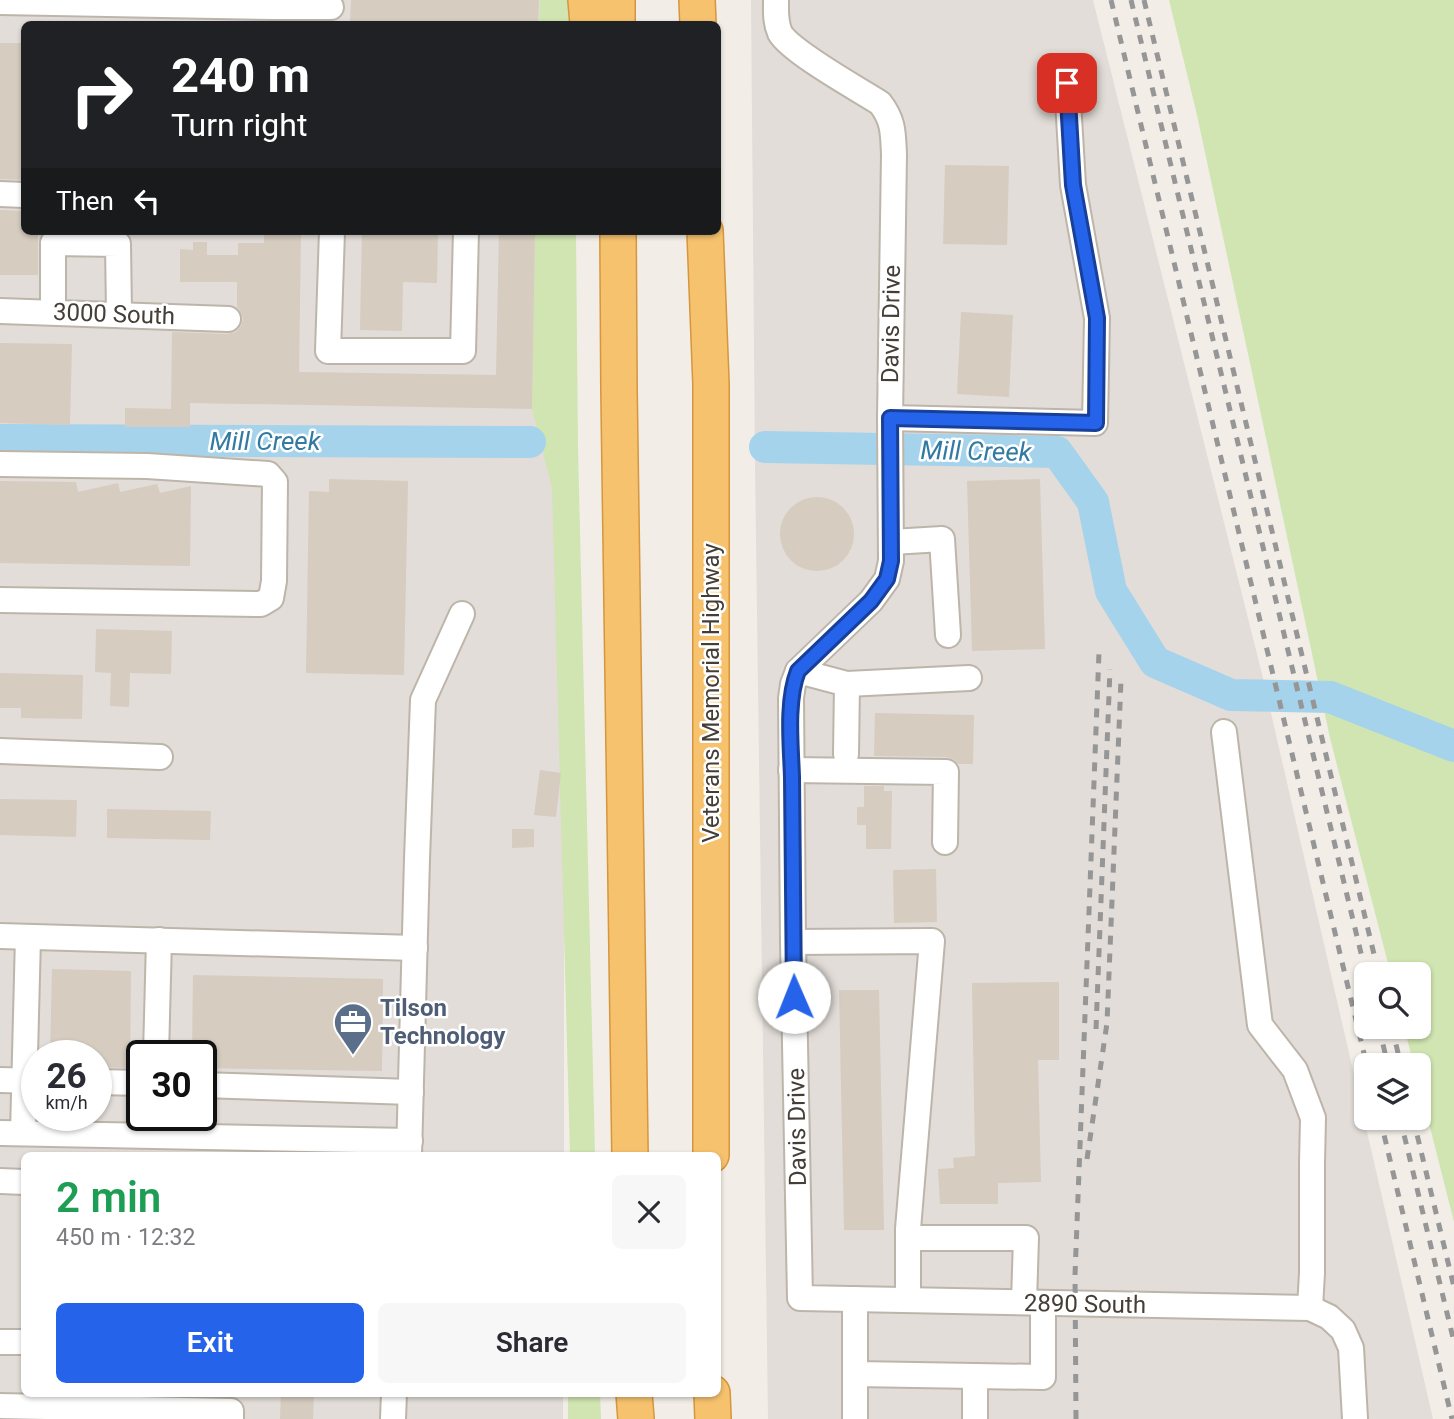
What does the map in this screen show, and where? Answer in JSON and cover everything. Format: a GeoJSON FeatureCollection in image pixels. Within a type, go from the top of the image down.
{"type":"FeatureCollection","features":[{"type":"Feature","properties":{"kind":"highway"},"geometry":{"type":"LineString","coordinates":[[586,0],[588,21]]}},
{"type":"Feature","properties":{"kind":"highway"},"geometry":{"type":"LineString","coordinates":[[617,0],[617,21]]}},
{"type":"Feature","properties":{"kind":"highway"},"geometry":{"type":"LineString","coordinates":[[697,0],[698,21]]}},
{"type":"Feature","properties":{"kind":"highway"},"geometry":{"type":"LineString","coordinates":[[714,0],[714,21]]}},
{"type":"Feature","properties":{"kind":"highway"},"geometry":{"type":"LineString","coordinates":[[605,235],[618,390]]}},
{"type":"Feature","properties":{"kind":"highway"},"geometry":{"type":"LineString","coordinates":[[618,235],[618,390],[631,1152]]}},
{"type":"Feature","properties":{"kind":"highway","name":"Veterans Memorial Highway"},"geometry":{"type":"LineString","coordinates":[[705,235],[711,384],[712,1152]]}},
{"type":"Feature","properties":{"kind":"highway"},"geometry":{"type":"LineString","coordinates":[[711,384],[712,235]]}},
{"type":"Feature","properties":{"kind":"highway"},"geometry":{"type":"LineString","coordinates":[[634,1397],[636,1419]]}},
{"type":"Feature","properties":{"kind":"highway"},"geometry":{"type":"LineString","coordinates":[[712,1397],[713,1419]]}},
{"type":"Feature","properties":{"kind":"street","name":"Davis Drive"},"geometry":{"type":"LineString","coordinates":[[776,0],[776,23],[785,40],[880,103],[888,114],[892,127],[894,155],[891,561],[887,579],[871,601],[798,671],[791,698],[800,1298]]}},
{"type":"Feature","properties":{"kind":"street"},"geometry":{"type":"LineString","coordinates":[[0,2],[167,9],[247,4],[273,8],[331,10]]}},
{"type":"Feature","properties":{"kind":"street"},"geometry":{"type":"LineString","coordinates":[[890,426],[1096,423],[1097,318],[1073,185],[1067,83]]}},
{"type":"Feature","properties":{"kind":"street"},"geometry":{"type":"LineString","coordinates":[[0,194],[21,195]]}},
{"type":"Feature","properties":{"kind":"street"},"geometry":{"type":"LineString","coordinates":[[332,235],[328,351],[463,351],[466,235]]}},
{"type":"Feature","properties":{"kind":"street"},"geometry":{"type":"LineString","coordinates":[[53,312],[53,243],[118,244],[119,314]]}},
{"type":"Feature","properties":{"kind":"street","name":"3000 South"},"geometry":{"type":"LineString","coordinates":[[0,310],[228,318]]}},
{"type":"Feature","properties":{"kind":"street"},"geometry":{"type":"LineString","coordinates":[[0,464],[147,466],[268,474],[275,482],[274,581],[271,598],[261,604],[0,600]]}},
{"type":"Feature","properties":{"kind":"street"},"geometry":{"type":"LineString","coordinates":[[892,542],[942,539],[948,635]]}},
{"type":"Feature","properties":{"kind":"street"},"geometry":{"type":"LineString","coordinates":[[213,1131],[410,1148],[423,700],[462,614]]}},
{"type":"Feature","properties":{"kind":"street"},"geometry":{"type":"LineString","coordinates":[[798,671],[847,684],[968,678]]}},
{"type":"Feature","properties":{"kind":"street"},"geometry":{"type":"LineString","coordinates":[[846,754],[847,684]]}},
{"type":"Feature","properties":{"kind":"street"},"geometry":{"type":"LineString","coordinates":[[1224,732],[1260,1025],[1295,1070],[1313,1118],[1310,1308],[1329,1317],[1343,1330],[1351,1348],[1355,1419]]}},
{"type":"Feature","properties":{"kind":"street"},"geometry":{"type":"LineString","coordinates":[[0,751],[160,757]]}},
{"type":"Feature","properties":{"kind":"street"},"geometry":{"type":"LineString","coordinates":[[792,770],[946,772],[945,842]]}},
{"type":"Feature","properties":{"kind":"street"},"geometry":{"type":"LineString","coordinates":[[0,936],[415,948]]}},
{"type":"Feature","properties":{"kind":"street"},"geometry":{"type":"LineString","coordinates":[[28,936],[20,1080],[11,1133],[126,1127]]}},
{"type":"Feature","properties":{"kind":"street"},"geometry":{"type":"LineString","coordinates":[[156,1040],[159,940]]}},
{"type":"Feature","properties":{"kind":"street"},"geometry":{"type":"LineString","coordinates":[[793,942],[932,941],[908,1228],[908,1300]]}},
{"type":"Feature","properties":{"kind":"street"},"geometry":{"type":"LineString","coordinates":[[217,1086],[411,1092]]}},
{"type":"Feature","properties":{"kind":"street"},"geometry":{"type":"LineString","coordinates":[[0,1181],[21,1182]]}},
{"type":"Feature","properties":{"kind":"street"},"geometry":{"type":"LineString","coordinates":[[855,1374],[1043,1377],[1026,1238],[908,1238]]}},
{"type":"Feature","properties":{"kind":"street","name":"2890 South"},"geometry":{"type":"LineString","coordinates":[[800,1298],[1310,1308]]}},
{"type":"Feature","properties":{"kind":"street"},"geometry":{"type":"LineString","coordinates":[[855,1299],[855,1419]]}},
{"type":"Feature","properties":{"kind":"street"},"geometry":{"type":"LineString","coordinates":[[0,1342],[21,1342]]}},
{"type":"Feature","properties":{"kind":"street"},"geometry":{"type":"LineString","coordinates":[[975,1376],[975,1419]]}},
{"type":"Feature","properties":{"kind":"street"},"geometry":{"type":"LineString","coordinates":[[393,1419],[394,1397]]}},
{"type":"Feature","properties":{"kind":"street"},"geometry":{"type":"LineString","coordinates":[[0,1406],[231,1411],[231,1419]]}},
{"type":"Feature","properties":{"kind":"shaded area"},"geometry":{"type":"Polygon","coordinates":[[[0,0],[555,0],[555,21],[21,21],[21,235],[560,235],[564,420],[564,1152],[21,1152],[21,1397],[563,1397],[563,1419],[0,1419],[0,0]]]}},
{"type":"Feature","properties":{"kind":"shaded area"},"geometry":{"type":"Polygon","coordinates":[[[751,0],[1093,0],[1263,678],[1354,1075],[1354,1130],[1367,1130],[1433,1419],[768,1419],[751,0]]]}},
{"type":"Feature","properties":{"kind":"green space"},"geometry":{"type":"Polygon","coordinates":[[[540,0],[571,0],[572,21],[539,21],[540,0]]]}},
{"type":"Feature","properties":{"kind":"green space"},"geometry":{"type":"Polygon","coordinates":[[[1169,0],[1454,0],[1454,1222],[1431,1130],[1431,1053],[1411,1053],[1407,1039],[1431,1039],[1431,962],[1388,962],[1330,738],[1197,115],[1169,0]]]}},
{"type":"Feature","properties":{"kind":"green space"},"geometry":{"type":"Polygon","coordinates":[[[535,235],[576,235],[578,448],[595,1152],[570,1152],[552,488],[532,409],[535,235]]]}},
{"type":"Feature","properties":{"kind":"green space"},"geometry":{"type":"Polygon","coordinates":[[[568,1397],[600,1397],[601,1419],[568,1419],[568,1397]]]}},
{"type":"Feature","properties":{"kind":"building"},"geometry":{"type":"Polygon","coordinates":[[[351,0],[539,0],[538,21],[350,21],[351,0]]]}},
{"type":"Feature","properties":{"kind":"building"},"geometry":{"type":"Polygon","coordinates":[[[0,43],[21,43],[21,180],[0,179],[0,43]]]}},
{"type":"Feature","properties":{"kind":"building"},"geometry":{"type":"Polygon","coordinates":[[[945,165],[1009,166],[1007,245],[943,244],[945,165]]]}},
{"type":"Feature","properties":{"kind":"building"},"geometry":{"type":"Polygon","coordinates":[[[0,210],[21,211],[21,235],[38,235],[38,275],[0,275],[0,210]]]}},
{"type":"Feature","properties":{"kind":"building"},"geometry":{"type":"Polygon","coordinates":[[[264,235],[301,235],[299,372],[496,375],[499,235],[535,235],[532,409],[190,403],[190,427],[125,427],[125,408],[171,409],[172,332],[227,334],[236,332],[241,326],[243,319],[237,307],[237,282],[180,282],[180,249],[193,250],[193,242],[207,242],[207,255],[238,255],[238,243],[264,243],[264,235]]]}},
{"type":"Feature","properties":{"kind":"building"},"geometry":{"type":"Polygon","coordinates":[[[362,235],[438,235],[437,283],[403,282],[402,331],[360,330],[362,235]]]}},
{"type":"Feature","properties":{"kind":"building"},"geometry":{"type":"Polygon","coordinates":[[[961,312],[1013,315],[1009,397],[957,394],[961,312]]]}},
{"type":"Feature","properties":{"kind":"building"},"geometry":{"type":"Polygon","coordinates":[[[0,343],[72,344],[70,425],[0,423],[0,343]]]}},
{"type":"Feature","properties":{"kind":"building"},"geometry":{"type":"Polygon","coordinates":[[[329,479],[408,481],[404,675],[306,673],[309,491],[329,492],[329,479]]]}},
{"type":"Feature","properties":{"kind":"building"},"geometry":{"type":"Polygon","coordinates":[[[1040,479],[1045,649],[972,651],[967,481],[1040,479]]]}},
{"type":"Feature","properties":{"kind":"building"},"geometry":{"type":"Polygon","coordinates":[[[0,481],[76,482],[78,492],[118,483],[120,492],[157,484],[160,493],[191,486],[190,566],[0,563],[0,481]]]}},
{"type":"Feature","properties":{"kind":"building"},"geometry":{"type":"Polygon","coordinates":[[[810,497],[824,497],[838,503],[848,513],[854,534],[848,555],[838,565],[824,571],[810,571],[796,565],[786,555],[780,541],[780,527],[786,513],[796,503],[810,497]]]}},
{"type":"Feature","properties":{"kind":"building"},"geometry":{"type":"Polygon","coordinates":[[[96,629],[172,631],[171,674],[130,673],[129,707],[110,706],[111,673],[95,672],[96,629]]]}},
{"type":"Feature","properties":{"kind":"building"},"geometry":{"type":"Polygon","coordinates":[[[0,673],[83,675],[82,719],[21,718],[21,708],[0,708],[0,673]]]}},
{"type":"Feature","properties":{"kind":"building"},"geometry":{"type":"Polygon","coordinates":[[[875,713],[974,715],[973,764],[958,764],[946,757],[874,756],[875,713]]]}},
{"type":"Feature","properties":{"kind":"building"},"geometry":{"type":"Polygon","coordinates":[[[540,770],[561,773],[556,817],[534,815],[540,770]]]}},
{"type":"Feature","properties":{"kind":"building"},"geometry":{"type":"Polygon","coordinates":[[[864,786],[884,786],[884,791],[892,791],[891,849],[866,849],[866,825],[857,825],[857,807],[864,807],[864,786]]]}},
{"type":"Feature","properties":{"kind":"building"},"geometry":{"type":"Polygon","coordinates":[[[0,799],[77,800],[76,837],[0,835],[0,799]]]}},
{"type":"Feature","properties":{"kind":"building"},"geometry":{"type":"Polygon","coordinates":[[[107,809],[211,811],[210,840],[107,838],[107,809]]]}},
{"type":"Feature","properties":{"kind":"building"},"geometry":{"type":"Polygon","coordinates":[[[512,829],[534,829],[534,847],[512,848],[512,829]]]}},
{"type":"Feature","properties":{"kind":"building"},"geometry":{"type":"Polygon","coordinates":[[[936,869],[937,922],[894,923],[893,870],[936,869]]]}},
{"type":"Feature","properties":{"kind":"building"},"geometry":{"type":"Polygon","coordinates":[[[52,969],[131,971],[130,1040],[126,1040],[126,1068],[112,1067],[112,1040],[50,1040],[52,969]]]}},
{"type":"Feature","properties":{"kind":"building"},"geometry":{"type":"Polygon","coordinates":[[[193,975],[383,979],[382,1071],[217,1068],[217,1040],[192,1040],[193,975]]]}},
{"type":"Feature","properties":{"kind":"building"},"geometry":{"type":"Polygon","coordinates":[[[1059,982],[1059,1060],[1038,1060],[1041,1182],[998,1183],[998,1204],[940,1204],[938,1169],[954,1168],[953,1158],[975,1156],[972,983],[1059,982]]]}},
{"type":"Feature","properties":{"kind":"building"},"geometry":{"type":"Polygon","coordinates":[[[839,990],[879,990],[884,1230],[844,1230],[839,990]]]}},
{"type":"Feature","properties":{"kind":"building"},"geometry":{"type":"Polygon","coordinates":[[[281,1397],[314,1397],[313,1419],[280,1419],[281,1397]]]}},
{"type":"Feature","properties":{"kind":"waterway","name":"Mill Creek"},"geometry":{"type":"LineString","coordinates":[[0,440],[530,442]]}},
{"type":"Feature","properties":{"kind":"waterway","name":"Mill Creek"},"geometry":{"type":"LineString","coordinates":[[765,447],[1057,452],[1093,502],[1111,591],[1155,662],[1231,695],[1330,697],[1454,746]]}},
{"type":"Feature","properties":{"kind":"railway"},"geometry":{"type":"LineString","coordinates":[[1111,0],[1364,1053]]}},
{"type":"Feature","properties":{"kind":"railway"},"geometry":{"type":"LineString","coordinates":[[1131,0],[1363,962]]}},
{"type":"Feature","properties":{"kind":"railway"},"geometry":{"type":"LineString","coordinates":[[1144,0],[1376,962]]}},
{"type":"Feature","properties":{"kind":"railway"},"geometry":{"type":"LineString","coordinates":[[1076,1419],[1075,1275],[1099,652]]}},
{"type":"Feature","properties":{"kind":"railway"},"geometry":{"type":"LineString","coordinates":[[1096,1029],[1110,669]]}},
{"type":"Feature","properties":{"kind":"railway"},"geometry":{"type":"LineString","coordinates":[[1087,1159],[1107,1023],[1121,680]]}},
{"type":"Feature","properties":{"kind":"railway"},"geometry":{"type":"LineString","coordinates":[[1382,1039],[1385,1053]]}},
{"type":"Feature","properties":{"kind":"railway"},"geometry":{"type":"LineString","coordinates":[[1395,1039],[1398,1053]]}},
{"type":"Feature","properties":{"kind":"railway"},"geometry":{"type":"LineString","coordinates":[[1383,1130],[1452,1419]]}},
{"type":"Feature","properties":{"kind":"railway"},"geometry":{"type":"LineString","coordinates":[[1403,1130],[1454,1342]]}},
{"type":"Feature","properties":{"kind":"railway"},"geometry":{"type":"LineString","coordinates":[[1416,1130],[1454,1287]]}},
{"type":"Feature","properties":{"kind":"place","name":"Tilson Technology"},"geometry":{"type":"Point","coordinates":[353,1056]}},
{"type":"Feature","properties":{"kind":"route"},"geometry":{"type":"LineString","coordinates":[[794,997],[791,746],[793,684],[798,671],[871,601],[887,579],[891,561],[890,418],[1096,423],[1097,318],[1073,185],[1067,83]]}}]}
